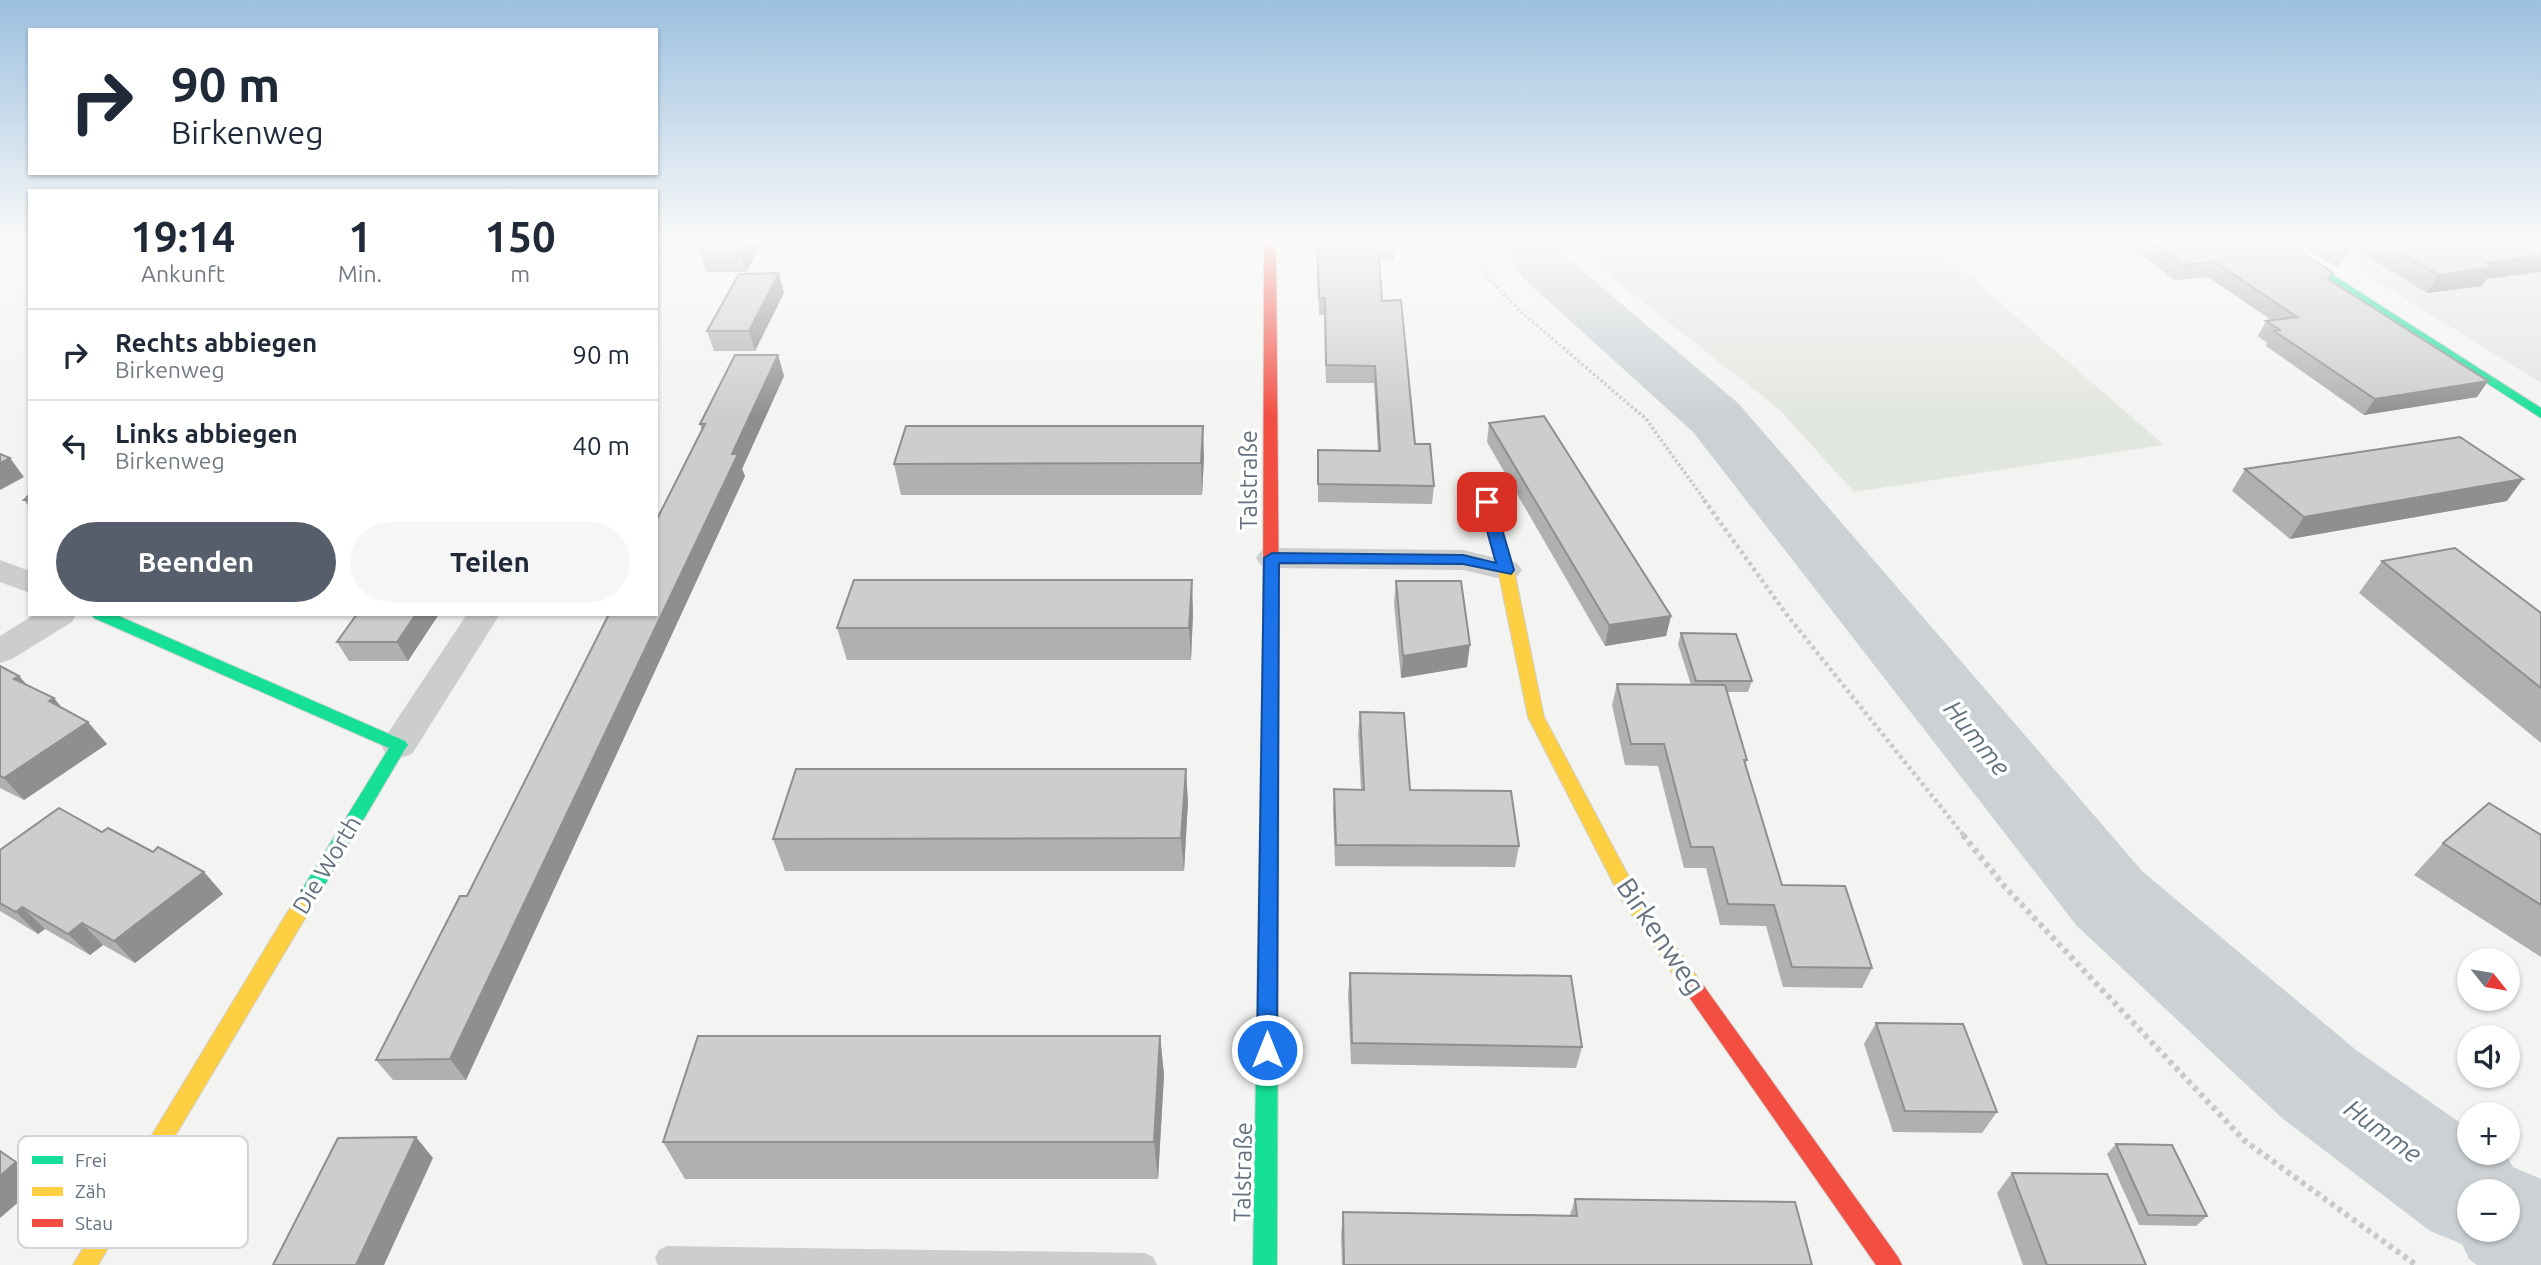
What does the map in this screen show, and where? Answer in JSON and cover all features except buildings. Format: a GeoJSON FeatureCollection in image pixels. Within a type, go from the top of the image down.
{"type":"FeatureCollection","features":[{"type":"Feature","properties":{"kind":"street","name":"Talstraße"},"geometry":{"type":"LineString","coordinates":[[1265,1265],[1272,558],[1270,299]]}},
{"type":"Feature","properties":{"kind":"street"},"geometry":{"type":"LineString","coordinates":[[2362,299],[2541,414]]}},
{"type":"Feature","properties":{"kind":"street","name":"Birkenweg"},"geometry":{"type":"LineString","coordinates":[[1480,479],[1506,570],[1536,717],[1631,899],[1891,1265]]}},
{"type":"Feature","properties":{"kind":"street"},"geometry":{"type":"LineString","coordinates":[[1272,558],[1463,559],[1506,570]]}},
{"type":"Feature","properties":{"kind":"street"},"geometry":{"type":"LineString","coordinates":[[0,570],[28,582]]}},
{"type":"Feature","properties":{"kind":"street"},"geometry":{"type":"LineString","coordinates":[[0,651],[57,616]]}},
{"type":"Feature","properties":{"kind":"street"},"geometry":{"type":"LineString","coordinates":[[104,616],[400,745],[483,616]]}},
{"type":"Feature","properties":{"kind":"street","name":"Die Worth"},"geometry":{"type":"LineString","coordinates":[[163,1136],[400,745]]}},
{"type":"Feature","properties":{"kind":"street","name":"Die Worth"},"geometry":{"type":"LineString","coordinates":[[85,1265],[95,1248]]}},
{"type":"Feature","properties":{"kind":"lane"},"geometry":{"type":"LineString","coordinates":[[667,1258],[1145,1265]]}},
{"type":"Feature","properties":{"kind":"path"},"geometry":{"type":"LineString","coordinates":[[1509,299],[1646,419],[1787,615],[2005,887],[2245,1141],[2416,1265]]}},
{"type":"Feature","properties":{"kind":"shaded area"},"geometry":{"type":"Polygon","coordinates":[[[1639,299],[1996,299],[2164,445],[1854,492],[1779,409],[1639,299]]]}},
{"type":"Feature","properties":{"kind":"shaded area"},"geometry":{"type":"Polygon","coordinates":[[[2406,299],[2541,299],[2541,383],[2406,299]]]}},
{"type":"Feature","properties":{"kind":"waterway","name":"Humme"},"geometry":{"type":"LineString","coordinates":[[1581,299],[1716,418],[2110,899],[2319,1084],[2457,1184]]}},
{"type":"Feature","properties":{"kind":"waterway","name":"Humme"},"geometry":{"type":"LineString","coordinates":[[2520,1229],[2541,1244]]}},
{"type":"Feature","properties":{"kind":"traffic: fast"},"geometry":{"type":"LineString","coordinates":[[2362,299],[2541,414]]}},
{"type":"Feature","properties":{"kind":"traffic: fast"},"geometry":{"type":"LineString","coordinates":[[104,616],[399,745],[303,904]]}},
{"type":"Feature","properties":{"kind":"traffic: fast"},"geometry":{"type":"LineString","coordinates":[[1265,1265],[1271,621]]}},
{"type":"Feature","properties":{"kind":"traffic: slow"},"geometry":{"type":"LineString","coordinates":[[1480,479],[1506,570],[1536,717],[1631,899],[1694,988]]}},
{"type":"Feature","properties":{"kind":"traffic: slow"},"geometry":{"type":"LineString","coordinates":[[163,1136],[303,904]]}},
{"type":"Feature","properties":{"kind":"traffic: slow"},"geometry":{"type":"LineString","coordinates":[[85,1265],[95,1248]]}},
{"type":"Feature","properties":{"kind":"traffic: jam"},"geometry":{"type":"LineString","coordinates":[[1270,299],[1271,621]]}},
{"type":"Feature","properties":{"kind":"traffic: jam"},"geometry":{"type":"LineString","coordinates":[[1694,988],[1890,1265]]}},
{"type":"Feature","properties":{"kind":"route"},"geometry":{"type":"LineString","coordinates":[[1267,1050],[1272,558],[1463,559],[1506,570],[1487,502]]}}]}
